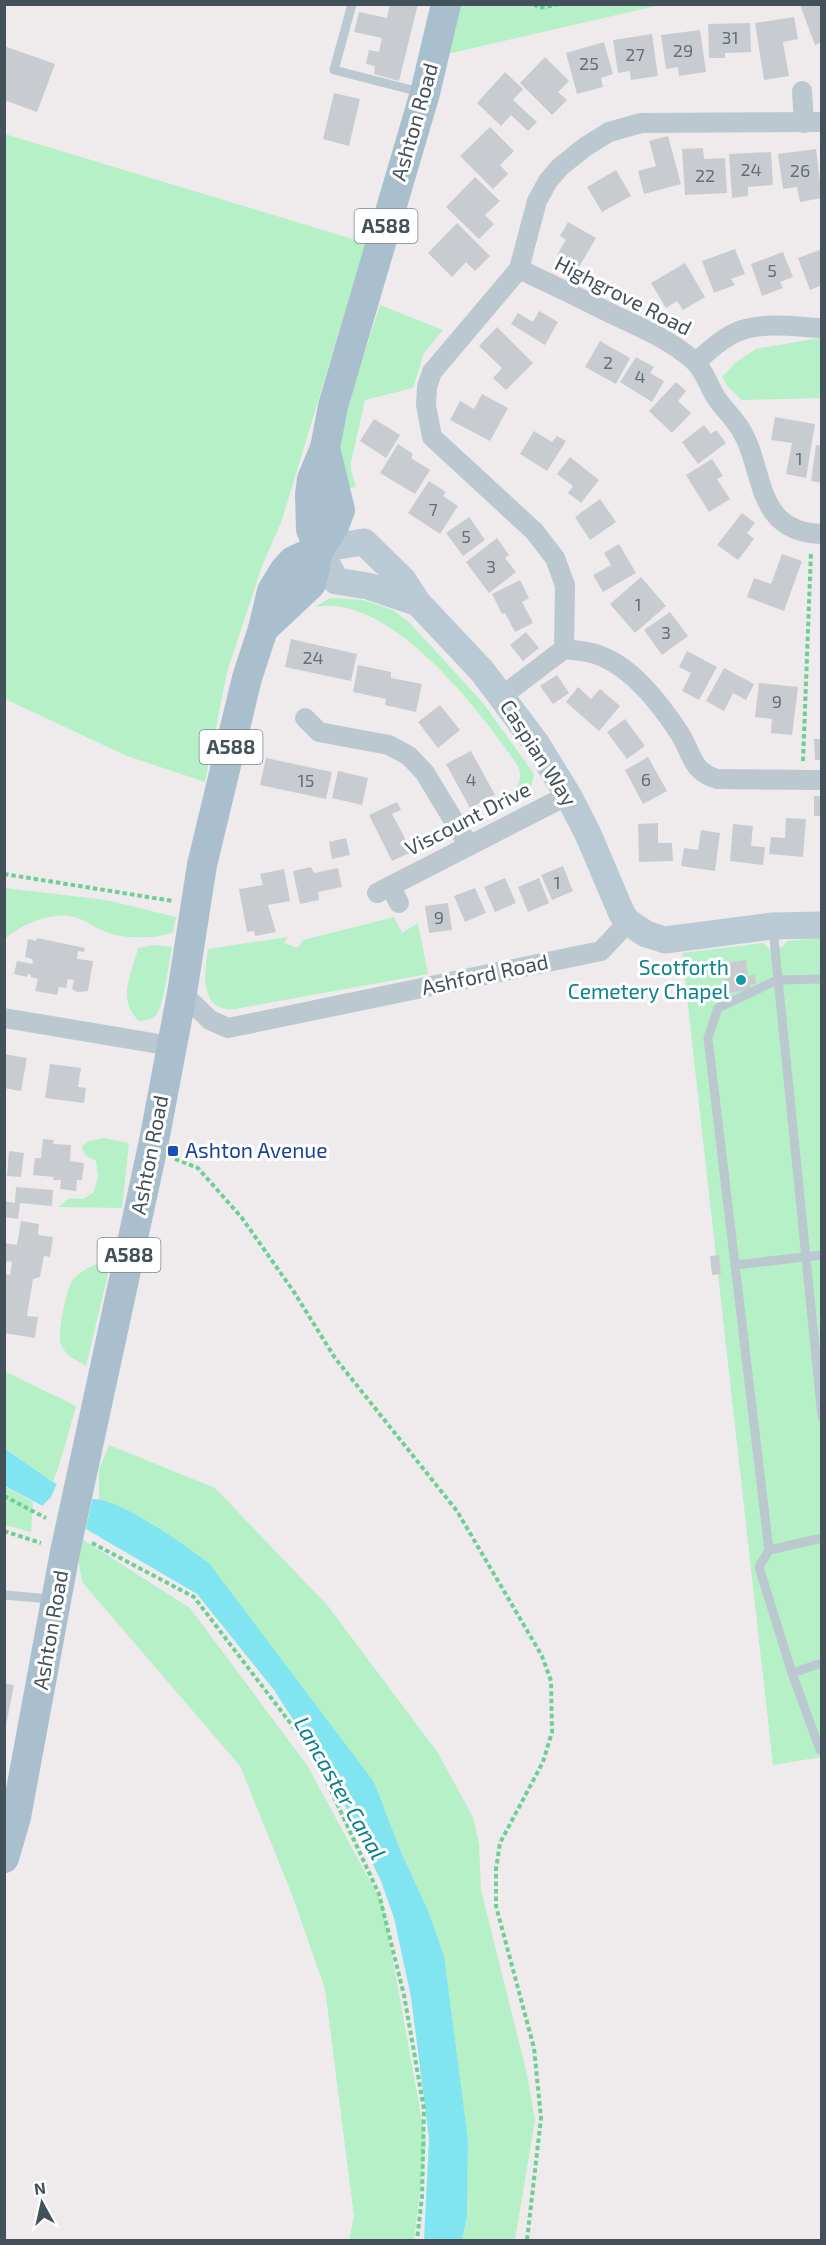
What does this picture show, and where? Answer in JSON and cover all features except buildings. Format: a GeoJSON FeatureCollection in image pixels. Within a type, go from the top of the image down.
{"type":"FeatureCollection","features":[{"type":"Feature","properties":{"kind":"main road","name":"Ashton Road"},"geometry":{"type":"LineString","coordinates":[[4,1858],[16,1817],[67,1536],[152,1150],[182,993],[202,866],[244,690],[263,629],[311,584],[319,549],[334,526],[340,510],[325,448],[333,406],[425,93],[446,4]]}},
{"type":"Feature","properties":{"kind":"street"},"geometry":{"type":"LineString","coordinates":[[564,649],[565,585],[555,558],[534,531],[432,437],[426,405],[427,387],[432,372],[519,269],[537,201],[548,181],[568,160],[585,147],[609,132],[640,123],[813,122],[802,91]]}},
{"type":"Feature","properties":{"kind":"street","name":"Highgrove Road"},"geometry":{"type":"LineString","coordinates":[[519,269],[660,337],[696,362],[717,399],[739,425],[747,440],[762,494],[778,518],[794,529],[816,534]]}},
{"type":"Feature","properties":{"kind":"street"},"geometry":{"type":"LineString","coordinates":[[696,362],[722,340],[742,330],[767,327],[822,328]]}},
{"type":"Feature","properties":{"kind":"street","name":"Caspian Way"},"geometry":{"type":"LineString","coordinates":[[418,603],[368,586],[336,581],[319,549],[364,542],[403,580],[418,603],[475,663],[536,743],[568,795],[588,834],[622,914],[628,922]]}},
{"type":"Feature","properties":{"kind":"street"},"geometry":{"type":"LineString","coordinates":[[502,696],[564,649],[594,654],[625,669],[653,697],[681,735],[696,766],[704,775],[717,779],[812,780]]}},
{"type":"Feature","properties":{"kind":"street"},"geometry":{"type":"LineString","coordinates":[[305,718],[319,732],[389,745],[409,756],[425,773],[469,846]]}},
{"type":"Feature","properties":{"kind":"street","name":"Viscount Drive"},"geometry":{"type":"LineString","coordinates":[[399,903],[383,889],[568,795]]}},
{"type":"Feature","properties":{"kind":"street"},"geometry":{"type":"LineString","coordinates":[[628,922],[646,934],[664,940],[773,926],[822,925]]}},
{"type":"Feature","properties":{"kind":"street","name":"Ashford Road"},"geometry":{"type":"LineString","coordinates":[[182,993],[210,1020],[228,1028],[601,951],[628,922]]}},
{"type":"Feature","properties":{"kind":"street"},"geometry":{"type":"LineString","coordinates":[[4,1018],[171,1046]]}},
{"type":"Feature","properties":{"kind":"lane"},"geometry":{"type":"LineString","coordinates":[[352,4],[334,70],[425,93]]}},
{"type":"Feature","properties":{"kind":"lane"},"geometry":{"type":"LineString","coordinates":[[773,926],[822,1418]]}},
{"type":"Feature","properties":{"kind":"lane"},"geometry":{"type":"LineString","coordinates":[[820,1750],[792,1673],[759,1567],[769,1550],[708,1038],[718,1008],[777,980],[822,979]]}},
{"type":"Feature","properties":{"kind":"lane"},"geometry":{"type":"LineString","coordinates":[[735,1265],[822,1255]]}},
{"type":"Feature","properties":{"kind":"lane"},"geometry":{"type":"LineString","coordinates":[[769,1550],[822,1538]]}},
{"type":"Feature","properties":{"kind":"lane"},"geometry":{"type":"LineString","coordinates":[[4,1595],[57,1600]]}},
{"type":"Feature","properties":{"kind":"lane"},"geometry":{"type":"LineString","coordinates":[[792,1673],[822,1663]]}},
{"type":"Feature","properties":{"kind":"path"},"geometry":{"type":"LineString","coordinates":[[534,4],[539,8],[559,4]]}},
{"type":"Feature","properties":{"kind":"path"},"geometry":{"type":"LineString","coordinates":[[812,780],[816,534]]}},
{"type":"Feature","properties":{"kind":"path"},"geometry":{"type":"LineString","coordinates":[[4,874],[197,905]]}},
{"type":"Feature","properties":{"kind":"path"},"geometry":{"type":"LineString","coordinates":[[152,1150],[198,1168],[242,1218],[294,1292],[335,1358],[457,1511],[542,1656],[551,1681],[552,1732],[543,1762],[500,1843],[496,1869],[496,1906],[534,2048],[541,2118],[527,2241]]}},
{"type":"Feature","properties":{"kind":"path"},"geometry":{"type":"LineString","coordinates":[[4,1496],[67,1536],[194,1597],[314,1754],[380,1894],[404,1995],[424,2109],[422,2197],[417,2241]]}},
{"type":"Feature","properties":{"kind":"path"},"geometry":{"type":"LineString","coordinates":[[4,1531],[67,1536]]}},
{"type":"Feature","properties":{"kind":"green space"},"geometry":{"type":"Polygon","coordinates":[[[459,5],[660,5],[447,54],[459,5]]]}},
{"type":"Feature","properties":{"kind":"green space"},"geometry":{"type":"Polygon","coordinates":[[[5,134],[366,243],[282,520],[262,566],[227,672],[205,782],[127,756],[5,699],[5,134]]]}},
{"type":"Feature","properties":{"kind":"green space"},"geometry":{"type":"Polygon","coordinates":[[[380,305],[443,330],[424,353],[413,388],[365,400],[351,462],[356,487],[345,489],[339,456],[344,416],[380,305]]]}},
{"type":"Feature","properties":{"kind":"green space"},"geometry":{"type":"Polygon","coordinates":[[[822,338],[821,398],[742,400],[728,387],[722,377],[736,362],[756,349],[822,338]]]}},
{"type":"Feature","properties":{"kind":"green space"},"geometry":{"type":"Polygon","coordinates":[[[330,598],[364,600],[393,610],[409,622],[483,703],[534,774],[530,790],[525,797],[511,807],[506,794],[519,783],[518,766],[481,716],[431,661],[402,636],[373,618],[344,607],[315,607],[330,598]]]}},
{"type":"Feature","properties":{"kind":"green space"},"geometry":{"type":"Polygon","coordinates":[[[5,888],[106,900],[176,917],[173,932],[151,937],[115,935],[75,917],[53,916],[35,921],[5,939],[5,888]]]}},
{"type":"Feature","properties":{"kind":"green space"},"geometry":{"type":"Polygon","coordinates":[[[394,917],[402,933],[418,923],[428,974],[235,1009],[223,1008],[215,1004],[206,990],[205,969],[208,949],[288,937],[284,943],[298,948],[303,940],[394,917]]]}},
{"type":"Feature","properties":{"kind":"green space"},"geometry":{"type":"Polygon","coordinates":[[[821,938],[821,1757],[773,1765],[682,953],[763,943],[770,949],[782,947],[787,941],[821,938]]]}},
{"type":"Feature","properties":{"kind":"green space"},"geometry":{"type":"Polygon","coordinates":[[[155,945],[172,947],[164,992],[157,1014],[151,1019],[139,1021],[128,1004],[128,986],[138,948],[155,945]]]}},
{"type":"Feature","properties":{"kind":"green space"},"geometry":{"type":"Polygon","coordinates":[[[104,1138],[129,1143],[122,1208],[58,1207],[70,1198],[83,1199],[94,1192],[98,1176],[96,1161],[85,1155],[82,1146],[89,1141],[104,1138]]]}},
{"type":"Feature","properties":{"kind":"green space"},"geometry":{"type":"Polygon","coordinates":[[[99,1263],[108,1274],[86,1366],[63,1349],[60,1340],[61,1323],[72,1281],[84,1270],[99,1263]]]}},
{"type":"Feature","properties":{"kind":"green space"},"geometry":{"type":"Polygon","coordinates":[[[4,1371],[76,1406],[53,1482],[5,1448],[4,1371]]]}},
{"type":"Feature","properties":{"kind":"green space"},"geometry":{"type":"Polygon","coordinates":[[[109,1445],[215,1488],[328,1606],[438,1753],[473,1817],[479,1844],[481,1890],[527,2074],[535,2120],[515,2240],[462,2240],[467,2217],[468,2141],[444,1955],[427,1908],[400,1850],[208,1562],[155,1528],[99,1499],[99,1469],[109,1445]]]}},
{"type":"Feature","properties":{"kind":"green space"},"geometry":{"type":"Polygon","coordinates":[[[4,1486],[33,1502],[31,1532],[5,1525],[4,1486]]]}},
{"type":"Feature","properties":{"kind":"green space"},"geometry":{"type":"Polygon","coordinates":[[[74,1534],[190,1608],[307,1765],[383,1905],[426,2143],[414,2240],[349,2240],[354,2216],[325,1989],[291,1892],[240,1766],[82,1582],[74,1534]]]}},
{"type":"Feature","properties":{"kind":"water","name":"Lancaster Canal"},"geometry":{"type":"Polygon","coordinates":[[[4,1448],[53,1482],[92,1499],[104,1500],[134,1514],[208,1562],[374,1782],[400,1850],[427,1908],[444,1955],[468,2141],[467,2217],[462,2240],[424,2240],[429,2138],[411,1997],[394,1918],[381,1881],[336,1786],[274,1690],[197,1594],[86,1529],[5,1486],[4,1448]]]}},
{"type":"Feature","properties":{"kind":"pier"},"geometry":{"type":"Polygon","coordinates":[[[58,1481],[93,1496],[85,1532],[39,1509],[51,1497],[58,1481]]]}},
{"type":"Feature","properties":{"kind":"place","name":"Scotforth Cemetery Chapel"},"geometry":{"type":"Point","coordinates":[741,980]}},
{"type":"Feature","properties":{"kind":"place","name":"Ashton Avenue"},"geometry":{"type":"Point","coordinates":[173,1151]}}]}
